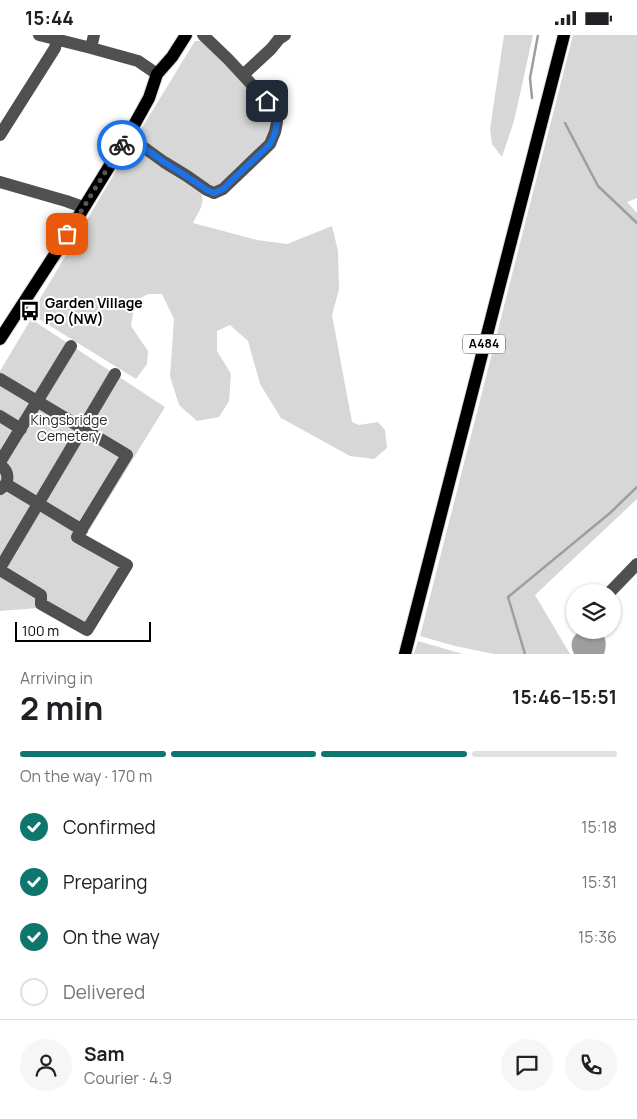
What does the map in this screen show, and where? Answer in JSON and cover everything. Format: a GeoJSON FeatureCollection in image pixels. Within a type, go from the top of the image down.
{"type":"FeatureCollection","features":[{"type":"Feature","properties":{"kind":"main road"},"geometry":{"type":"LineString","coordinates":[[0,339],[128,136],[149,98],[157,74],[172,57],[186,35]]}},
{"type":"Feature","properties":{"kind":"main road","name":"A484"},"geometry":{"type":"LineString","coordinates":[[405,654],[564,35]]}},
{"type":"Feature","properties":{"kind":"street"},"geometry":{"type":"LineString","coordinates":[[39,35],[57,39],[93,41],[138,61],[157,74]]}},
{"type":"Feature","properties":{"kind":"street"},"geometry":{"type":"LineString","coordinates":[[128,136],[164,162],[214,193],[223,189],[270,144],[277,122],[274,112],[267,101],[203,35]]}},
{"type":"Feature","properties":{"kind":"street"},"geometry":{"type":"LineString","coordinates":[[243,75],[279,39],[288,37]]}},
{"type":"Feature","properties":{"kind":"street"},"geometry":{"type":"LineString","coordinates":[[0,135],[55,48],[57,39]]}},
{"type":"Feature","properties":{"kind":"street"},"geometry":{"type":"LineString","coordinates":[[0,182],[83,207]]}},
{"type":"Feature","properties":{"kind":"street"},"geometry":{"type":"LineString","coordinates":[[71,346],[0,463],[5,469],[8,478],[3,487],[38,504],[82,530]]}},
{"type":"Feature","properties":{"kind":"street"},"geometry":{"type":"LineString","coordinates":[[0,379],[37,401],[82,428],[127,455],[77,537],[127,565],[87,631],[41,604],[42,595],[0,569],[82,428],[115,374]]}},
{"type":"Feature","properties":{"kind":"street"},"geometry":{"type":"LineString","coordinates":[[0,416],[20,429]]}},
{"type":"Feature","properties":{"kind":"street"},"geometry":{"type":"LineString","coordinates":[[617,584],[637,564]]}},
{"type":"Feature","properties":{"kind":"green space"},"geometry":{"type":"Polygon","coordinates":[[[504,35],[533,35],[514,121],[502,157],[492,144],[490,129],[504,35]]]}},
{"type":"Feature","properties":{"kind":"green space"},"geometry":{"type":"Polygon","coordinates":[[[573,35],[637,35],[637,198],[627,202],[637,213],[637,499],[535,595],[570,654],[494,654],[420,636],[573,35]]]}},
{"type":"Feature","properties":{"kind":"green space"},"geometry":{"type":"Polygon","coordinates":[[[195,41],[205,42],[261,101],[271,124],[269,135],[264,144],[221,183],[214,187],[135,139],[195,41]]]}},
{"type":"Feature","properties":{"kind":"green space"},"geometry":{"type":"Polygon","coordinates":[[[132,144],[201,193],[202,205],[193,223],[257,240],[287,244],[332,226],[338,251],[339,289],[332,315],[352,422],[359,425],[378,422],[385,430],[387,448],[374,459],[350,456],[281,418],[260,384],[248,341],[230,325],[217,331],[217,351],[231,374],[229,401],[219,417],[197,421],[179,405],[170,376],[174,319],[162,294],[148,294],[135,301],[131,326],[148,351],[147,364],[136,379],[31,314],[132,144]]]}},
{"type":"Feature","properties":{"kind":"green space","name":"Kingsbridge Cemetery"},"geometry":{"type":"Polygon","coordinates":[[[31,319],[165,407],[85,537],[131,562],[88,637],[38,608],[0,611],[0,371],[31,319]]]}},
{"type":"Feature","properties":{"kind":"green space"},"geometry":{"type":"Polygon","coordinates":[[[418,641],[463,654],[414,654],[418,641]]]}},
{"type":"Feature","properties":{"kind":"shaded area"},"geometry":{"type":"Polygon","coordinates":[[[573,639],[605,639],[606,648],[604,654],[574,654],[573,639]]]}},
{"type":"Feature","properties":{"kind":"waterway"},"geometry":{"type":"LineString","coordinates":[[532,98],[530,78],[538,35]]}},
{"type":"Feature","properties":{"kind":"waterway"},"geometry":{"type":"LineString","coordinates":[[565,123],[598,186],[637,223]]}},
{"type":"Feature","properties":{"kind":"waterway"},"geometry":{"type":"LineString","coordinates":[[525,654],[508,597],[610,513],[637,487]]}},
{"type":"Feature","properties":{"kind":"way so far"},"geometry":{"type":"LineString","coordinates":[[67,234],[122,145]]}},
{"type":"Feature","properties":{"kind":"place","name":"Garden Village PO (NW)"},"geometry":{"type":"Point","coordinates":[30,311]}},
{"type":"Feature","properties":{"kind":"route"},"geometry":{"type":"LineString","coordinates":[[122,145],[128,136],[164,162],[214,193],[223,189],[270,144],[277,122],[274,112],[267,101]]}}]}
